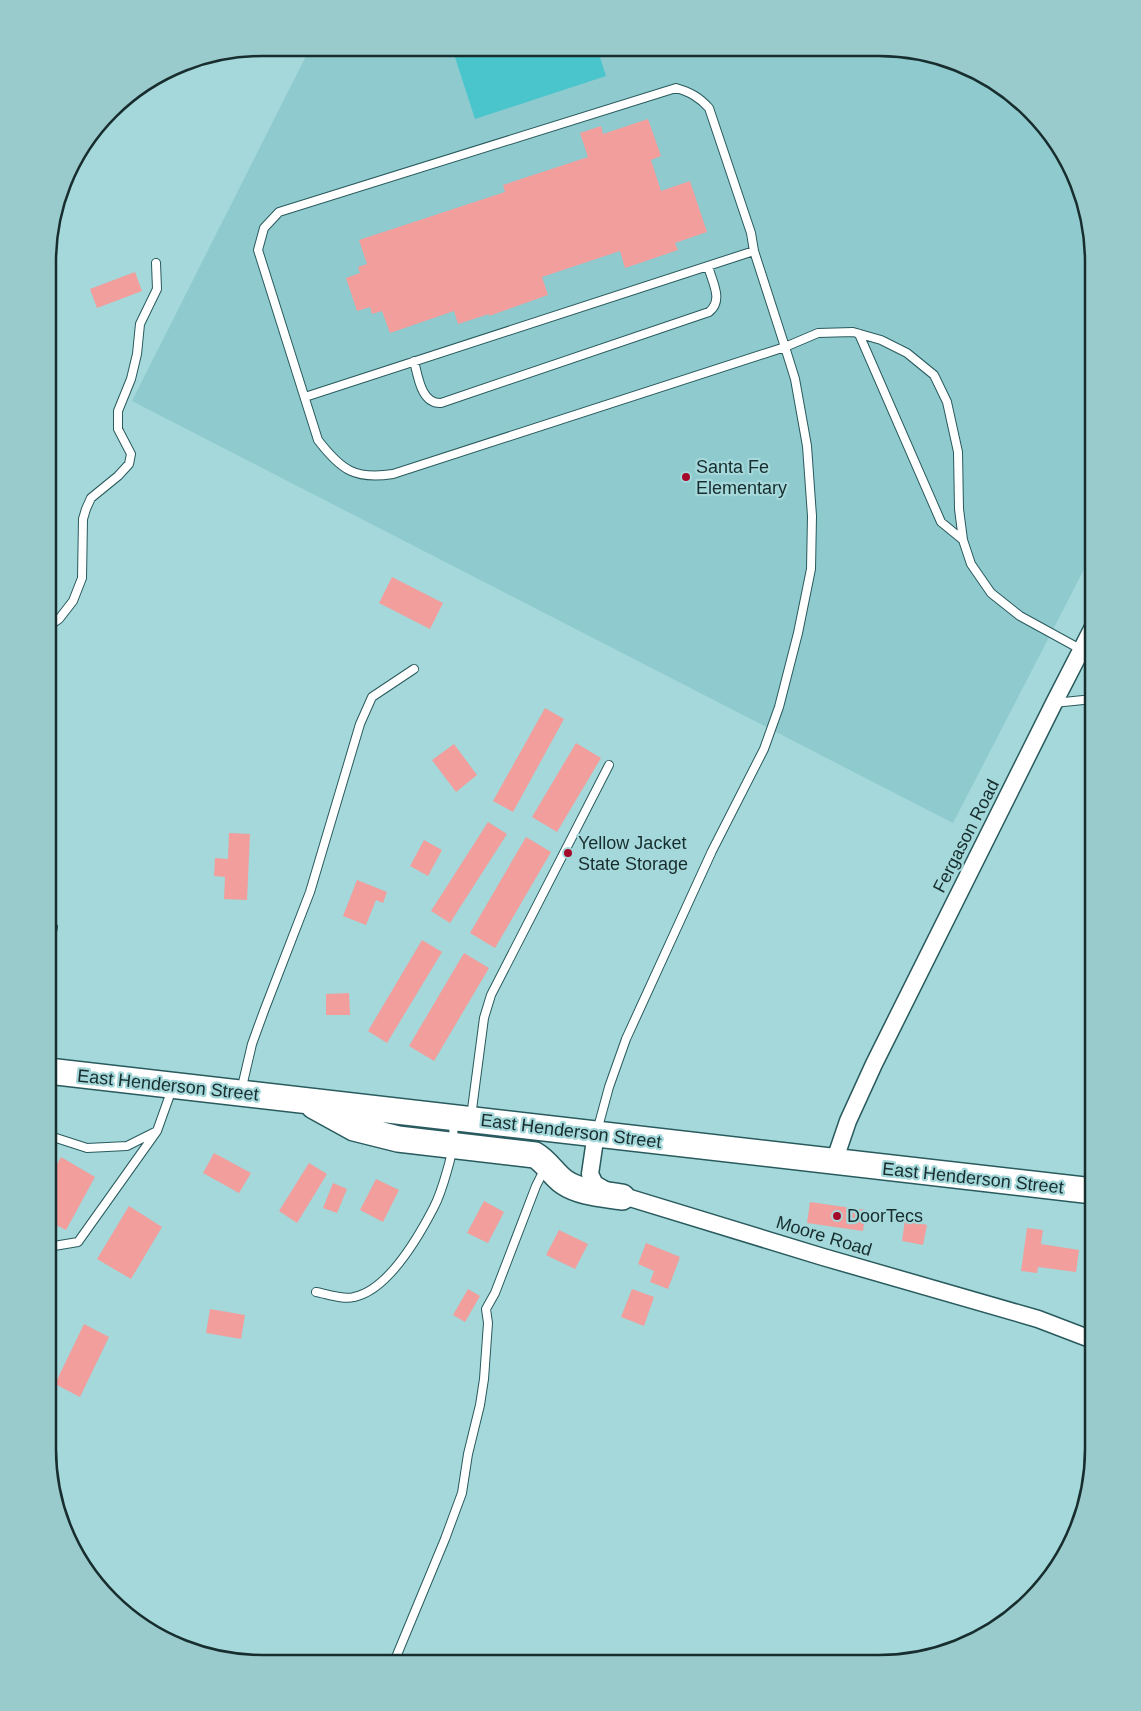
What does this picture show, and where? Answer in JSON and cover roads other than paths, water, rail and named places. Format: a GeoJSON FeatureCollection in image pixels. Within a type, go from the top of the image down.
{"type":"FeatureCollection","features":[{"type":"Feature","properties":{"kind":"main road","name":"East Henderson Street"},"geometry":{"type":"LineString","coordinates":[[56,1072],[1085,1190]]}},
{"type":"Feature","properties":{"kind":"main road"},"geometry":{"type":"LineString","coordinates":[[303,1100],[354,1128],[398,1139],[535,1155],[543,1160],[565,1183],[584,1190],[622,1197]]}},
{"type":"Feature","properties":{"kind":"street","name":"Fergason Road"},"geometry":{"type":"LineString","coordinates":[[834,1162],[848,1121],[874,1064],[1085,644]]}},
{"type":"Feature","properties":{"kind":"street","name":"Moore Road"},"geometry":{"type":"LineString","coordinates":[[596,1133],[590,1174],[595,1184],[607,1192],[1038,1319],[1085,1337]]}},
{"type":"Feature","properties":{"kind":"lane"},"geometry":{"type":"LineString","coordinates":[[596,1133],[609,1087],[626,1039],[712,851],[764,749],[778,707],[798,633],[811,569],[812,516],[807,446],[794,379],[785,347],[754,251],[751,233],[709,108],[700,98],[676,88],[278,212],[264,228],[258,250],[318,440],[337,463],[362,476],[393,474],[785,347],[818,333],[852,332],[881,340],[907,353],[934,375],[947,402],[958,452],[959,509],[963,540],[971,564],[991,592],[1020,616],[1082,650]]}},
{"type":"Feature","properties":{"kind":"lane"},"geometry":{"type":"LineString","coordinates":[[304,397],[754,251]]}},
{"type":"Feature","properties":{"kind":"lane"},"geometry":{"type":"LineString","coordinates":[[56,621],[73,601],[82,578],[83,519],[91,498],[118,476],[129,464],[131,454],[118,429],[118,411],[131,379],[137,354],[140,324],[158,289],[156,262]]}},
{"type":"Feature","properties":{"kind":"lane"},"geometry":{"type":"LineString","coordinates":[[414,362],[426,396],[430,401],[441,402],[708,312],[714,307],[716,295],[708,266]]}},
{"type":"Feature","properties":{"kind":"lane"},"geometry":{"type":"LineString","coordinates":[[859,334],[941,522],[963,540]]}},
{"type":"Feature","properties":{"kind":"lane"},"geometry":{"type":"LineString","coordinates":[[240,1093],[258,1027],[310,892],[360,724],[372,697],[414,669]]}},
{"type":"Feature","properties":{"kind":"lane"},"geometry":{"type":"LineString","coordinates":[[1054,703],[1085,700]]}},
{"type":"Feature","properties":{"kind":"lane"},"geometry":{"type":"LineString","coordinates":[[316,1292],[354,1298],[370,1289],[390,1273],[402,1259],[435,1206],[450,1162],[452,1145],[463,1118],[484,1018],[491,996],[610,765]]}},
{"type":"Feature","properties":{"kind":"lane"},"geometry":{"type":"LineString","coordinates":[[56,1246],[78,1242],[157,1131],[174,1085]]}},
{"type":"Feature","properties":{"kind":"lane"},"geometry":{"type":"LineString","coordinates":[[56,1138],[87,1148],[127,1146],[157,1131]]}},
{"type":"Feature","properties":{"kind":"lane"},"geometry":{"type":"LineString","coordinates":[[397,1655],[462,1493],[484,1378],[488,1323],[486,1309],[495,1293],[536,1186],[542,1174],[549,1168]]}},
{"type":"Feature","properties":{"kind":"place","name":"Santa Fe Elementary"},"geometry":{"type":"Point","coordinates":[686,477]}},
{"type":"Feature","properties":{"kind":"place","name":"Yellow Jacket State Storage"},"geometry":{"type":"Point","coordinates":[568,853]}},
{"type":"Feature","properties":{"kind":"place","name":"DoorTecs"},"geometry":{"type":"Point","coordinates":[837,1216]}}]}
